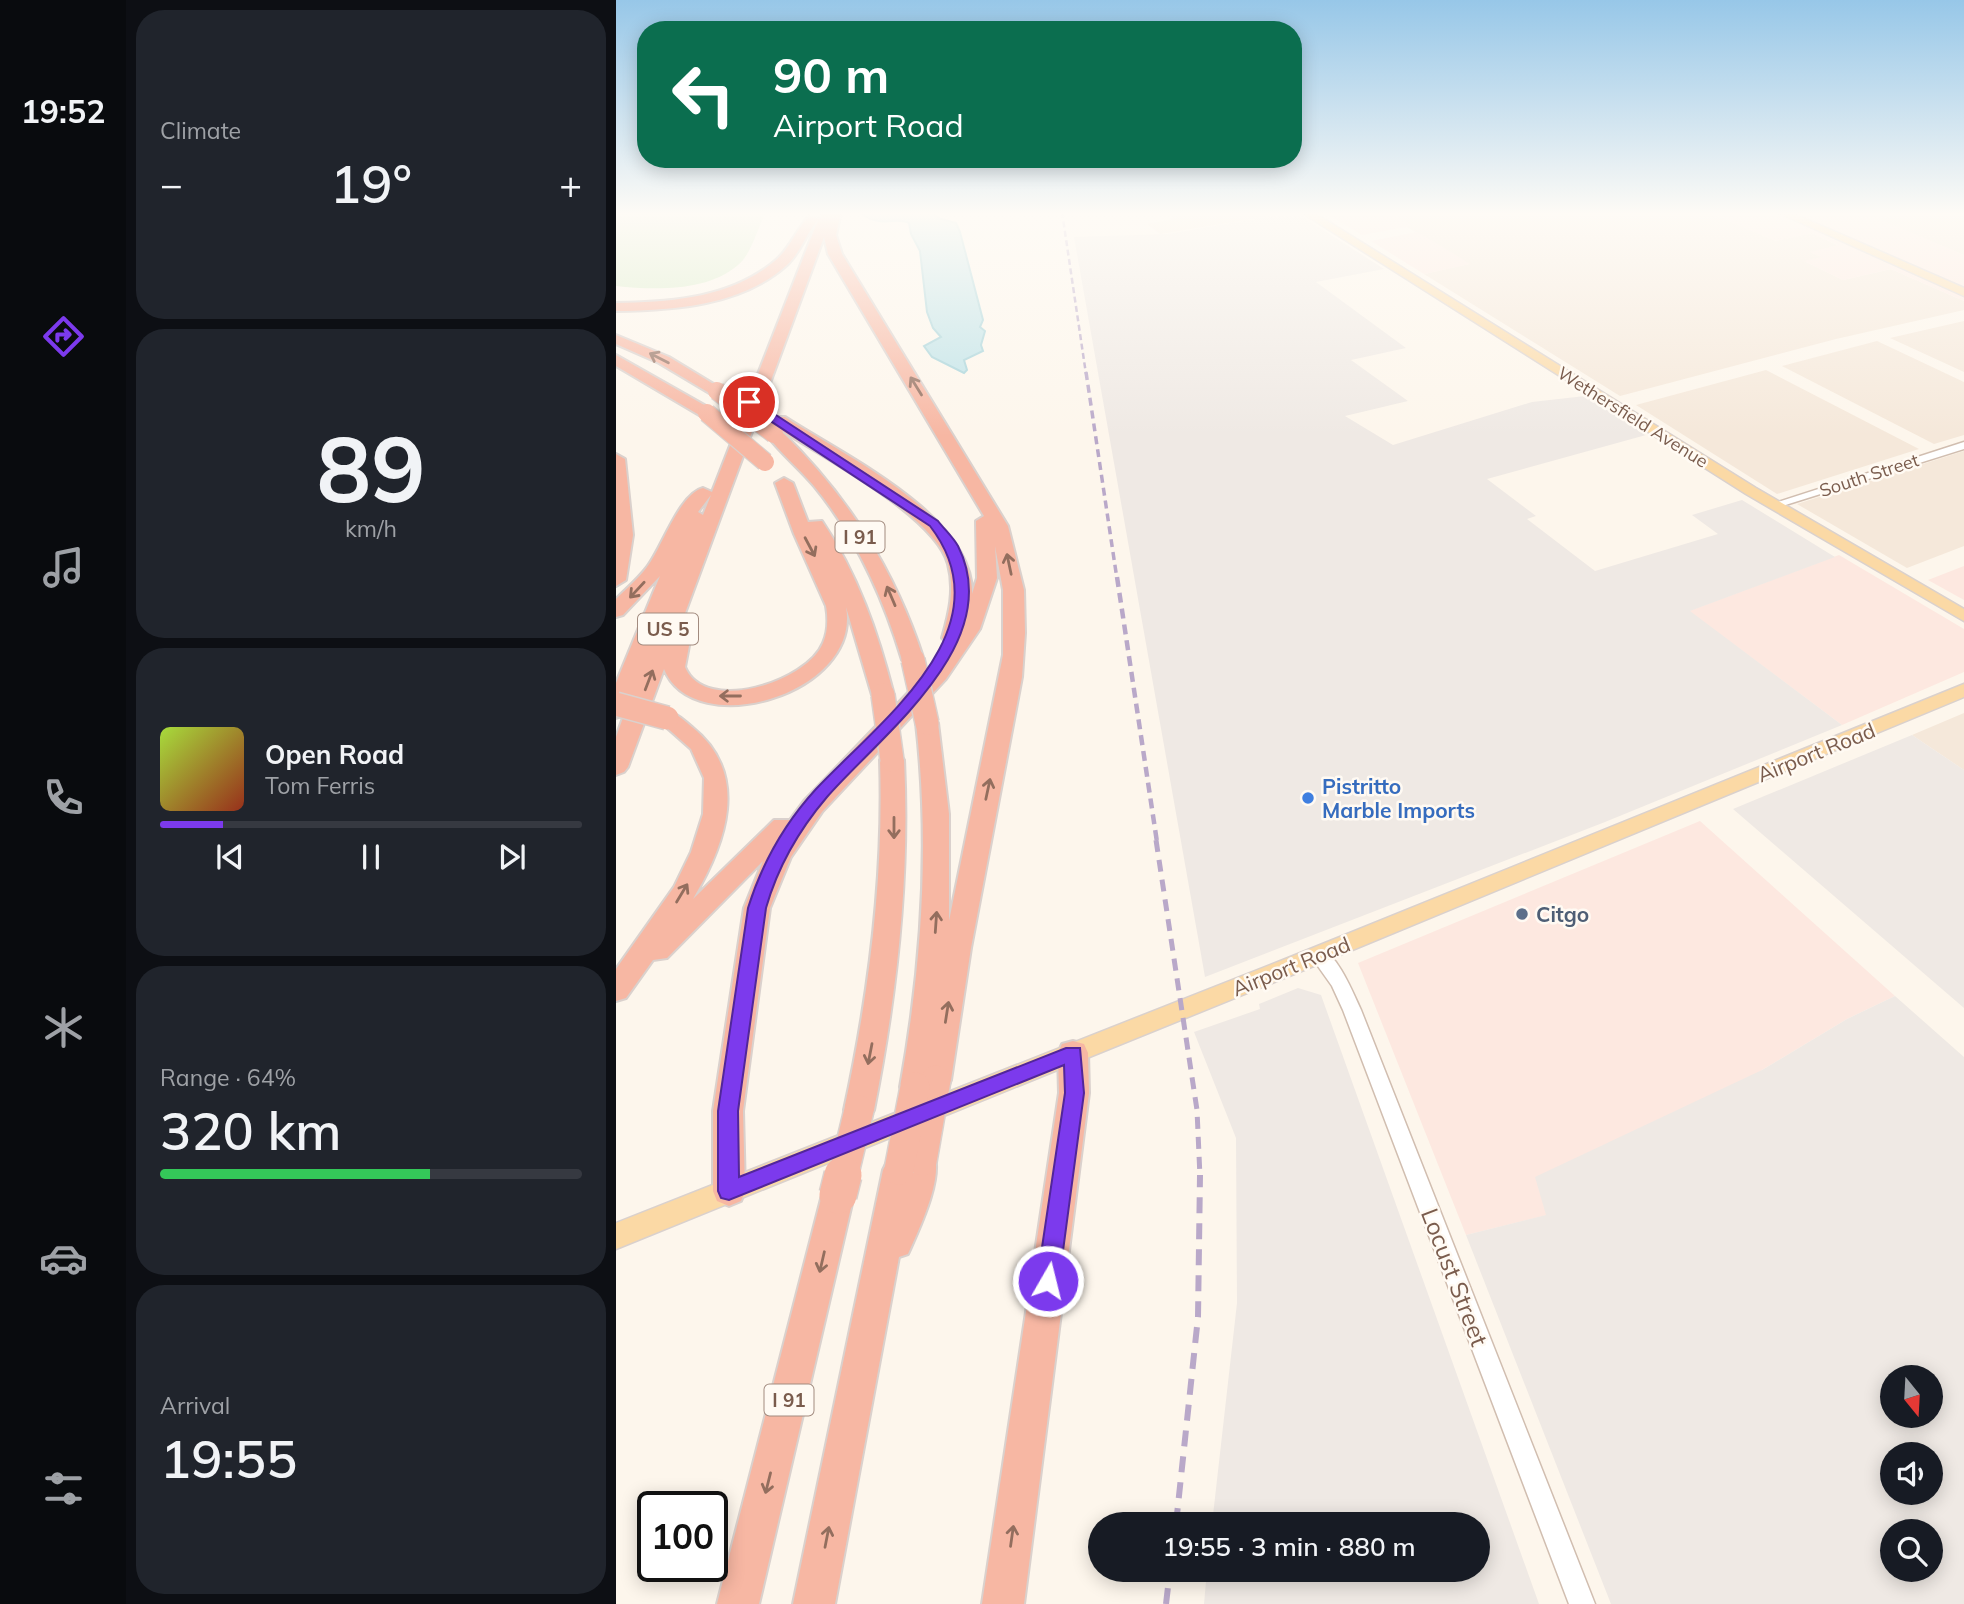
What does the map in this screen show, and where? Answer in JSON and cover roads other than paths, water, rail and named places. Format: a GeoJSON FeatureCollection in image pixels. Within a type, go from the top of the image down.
{"type":"FeatureCollection","features":[{"type":"Feature","properties":{"kind":"highway"},"geometry":{"type":"LineString","coordinates":[[616,307],[689,302],[737,287]]}},
{"type":"Feature","properties":{"kind":"highway","name":"US 5"},"geometry":{"type":"LineString","coordinates":[[616,767],[788,287]]}},
{"type":"Feature","properties":{"kind":"highway","name":"US 5"},"geometry":{"type":"LineString","coordinates":[[616,711],[712,493],[797,287]]}},
{"type":"Feature","properties":{"kind":"highway"},"geometry":{"type":"LineString","coordinates":[[855,287],[985,498],[1000,530],[1014,588],[1016,631],[1011,677],[957,948],[925,1083]]}},
{"type":"Feature","properties":{"kind":"highway","name":"I 91"},"geometry":{"type":"LineString","coordinates":[[616,339],[718,388],[777,428],[824,486],[863,540],[894,603],[913,660],[927,723],[938,823],[938,891],[928,1000],[925,1083],[910,1165],[875,1295],[814,1604]]}},
{"type":"Feature","properties":{"kind":"highway","name":"I 91"},"geometry":{"type":"LineString","coordinates":[[616,360],[707,413],[765,462],[821,534],[847,581],[866,631],[883,695],[892,760],[894,844],[882,988],[859,1110],[738,1604]]}},
{"type":"Feature","properties":{"kind":"highway"},"geometry":{"type":"LineString","coordinates":[[777,428],[921,513],[943,533],[957,558],[962,594],[952,640],[934,671],[896,718]]}},
{"type":"Feature","properties":{"kind":"highway"},"geometry":{"type":"LineString","coordinates":[[616,990],[788,822],[821,794],[928,688],[952,659],[974,621],[988,577],[989,551],[983,514],[952,445]]}},
{"type":"Feature","properties":{"kind":"highway"},"geometry":{"type":"LineString","coordinates":[[616,459],[625,534],[623,559],[616,580]]}},
{"type":"Feature","properties":{"kind":"highway"},"geometry":{"type":"LineString","coordinates":[[616,611],[656,569],[683,519],[712,493],[718,515],[689,603],[674,668],[681,681],[695,690],[719,696],[751,695],[782,688],[807,676],[828,657],[837,636],[838,618],[832,593],[803,534],[784,484]]}},
{"type":"Feature","properties":{"kind":"highway"},"geometry":{"type":"LineString","coordinates":[[616,704],[667,718],[696,739],[709,758],[717,785],[716,819],[709,842],[690,880],[616,990]]}},
{"type":"Feature","properties":{"kind":"highway"},"geometry":{"type":"LineString","coordinates":[[729,1191],[728,1111],[757,908],[766,876],[785,841],[821,794]]}},
{"type":"Feature","properties":{"kind":"highway"},"geometry":{"type":"LineString","coordinates":[[1003,1604],[1074,1093],[1073,1053]]}},
{"type":"Feature","properties":{"kind":"main road","name":"Wethersfield Avenue"},"geometry":{"type":"LineString","coordinates":[[1426,287],[1774,505],[1964,616]]}},
{"type":"Feature","properties":{"kind":"main road","name":"Airport Road"},"geometry":{"type":"LineString","coordinates":[[616,1236],[1319,955],[1964,690]]}},
{"type":"Feature","properties":{"kind":"street","name":"South Street"},"geometry":{"type":"LineString","coordinates":[[1774,505],[1964,444]]}},
{"type":"Feature","properties":{"kind":"street","name":"Locust Street"},"geometry":{"type":"LineString","coordinates":[[1319,955],[1340,983],[1352,1010],[1582,1604]]}},
{"type":"Feature","properties":{"kind":"water"},"geometry":{"type":"Polygon","coordinates":[[[924,287],[974,287],[983,320],[980,327],[985,331],[981,345],[983,351],[964,360],[967,370],[964,373],[932,357],[924,346],[941,337],[933,328],[927,312],[924,287]]]}},
{"type":"Feature","properties":{"kind":"railway"},"geometry":{"type":"LineString","coordinates":[[1073,287],[1086,374]]}},
{"type":"Feature","properties":{"kind":"railway"},"geometry":{"type":"LineString","coordinates":[[1086,372],[1117,579]]}},
{"type":"Feature","properties":{"kind":"railway"},"geometry":{"type":"LineString","coordinates":[[1117,577],[1157,842]]}},
{"type":"Feature","properties":{"kind":"railway"},"geometry":{"type":"LineString","coordinates":[[1156,840],[1197,1110],[1200,1177]]}},
{"type":"Feature","properties":{"kind":"railway"},"geometry":{"type":"LineString","coordinates":[[1177,1512],[1198,1317],[1200,1177]]}},
{"type":"Feature","properties":{"kind":"railway"},"geometry":{"type":"LineString","coordinates":[[1166,1604],[1169,1582]]}},
{"type":"Feature","properties":{"kind":"place","name":"Pistritto Marble Imports"},"geometry":{"type":"Point","coordinates":[1308,798]}},
{"type":"Feature","properties":{"kind":"place","name":"Citgo"},"geometry":{"type":"Point","coordinates":[1522,914]}}]}
